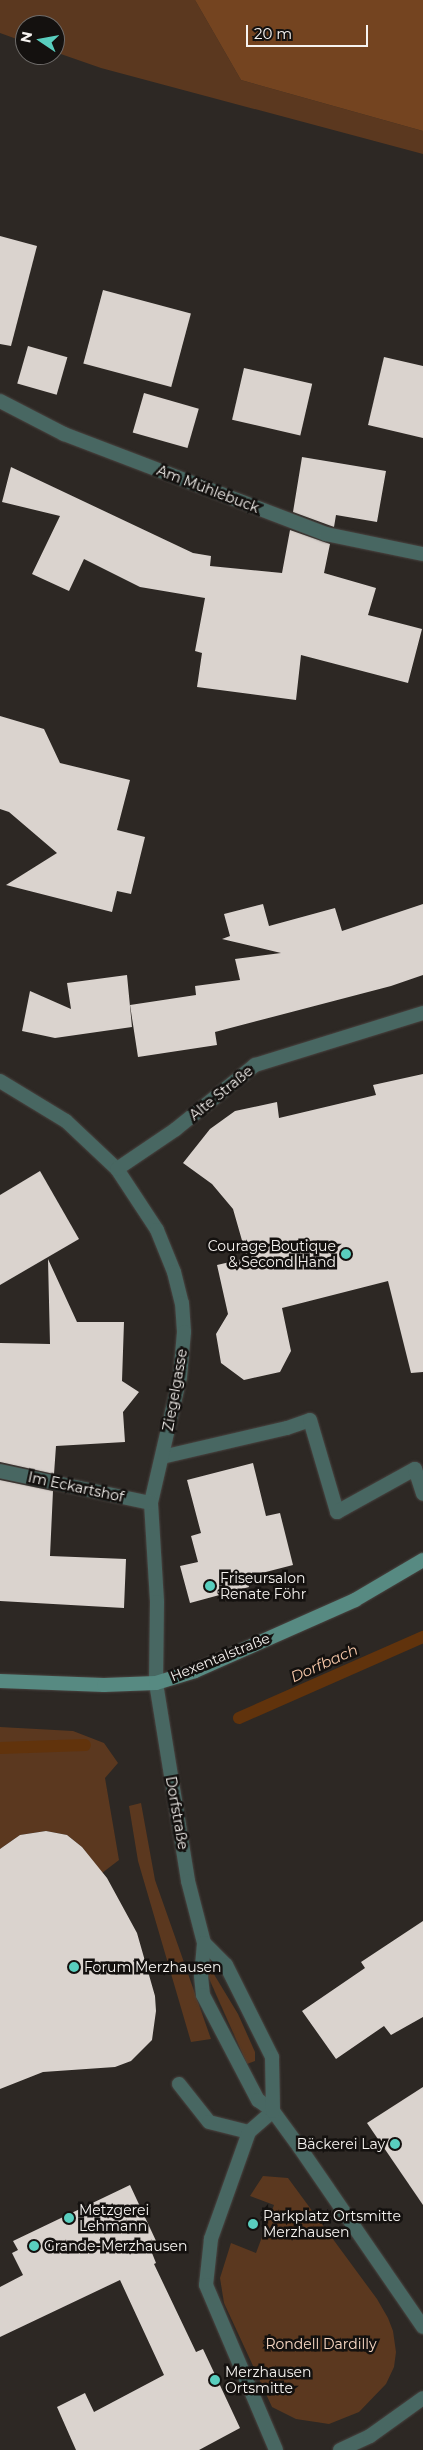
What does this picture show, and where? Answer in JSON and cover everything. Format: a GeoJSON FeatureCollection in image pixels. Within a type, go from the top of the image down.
{"type":"FeatureCollection","features":[{"type":"Feature","properties":{"kind":"main road","name":"Hexentalstraße"},"geometry":{"type":"LineString","coordinates":[[0,1681],[104,1685],[156,1683],[195,1671],[356,1600],[423,1560]]}},
{"type":"Feature","properties":{"kind":"street","name":"Am Mühlebuck"},"geometry":{"type":"LineString","coordinates":[[0,401],[64,434],[326,534],[423,554]]}},
{"type":"Feature","properties":{"kind":"street","name":"Alte Straße"},"geometry":{"type":"LineString","coordinates":[[117,1169],[176,1129],[256,1065],[423,1013]]}},
{"type":"Feature","properties":{"kind":"street","name":"Ziegelgasse"},"geometry":{"type":"LineString","coordinates":[[0,1081],[66,1121],[117,1169],[156,1230],[174,1272],[182,1303],[184,1332],[180,1377],[151,1503],[157,1602],[156,1683]]}},
{"type":"Feature","properties":{"kind":"street"},"geometry":{"type":"LineString","coordinates":[[162,1457],[287,1428],[310,1420],[337,1512],[415,1469],[423,1494]]}},
{"type":"Feature","properties":{"kind":"street","name":"Im Eckartshof"},"geometry":{"type":"LineString","coordinates":[[0,1471],[151,1503]]}},
{"type":"Feature","properties":{"kind":"street","name":"Dorfstraße"},"geometry":{"type":"LineString","coordinates":[[156,1683],[188,1881],[204,1943],[201,1976],[203,1995],[258,2100],[273,2112],[423,2327]]}},
{"type":"Feature","properties":{"kind":"street"},"geometry":{"type":"LineString","coordinates":[[204,1943],[226,1965],[272,2057],[273,2112],[249,2132],[211,2239],[206,2285],[276,2450]]}},
{"type":"Feature","properties":{"kind":"street"},"geometry":{"type":"LineString","coordinates":[[179,2084],[209,2122],[249,2132]]}},
{"type":"Feature","properties":{"kind":"street"},"geometry":{"type":"LineString","coordinates":[[340,2450],[370,2436],[423,2398]]}},
{"type":"Feature","properties":{"kind":"green space"},"geometry":{"type":"Polygon","coordinates":[[[0,0],[195,0],[241,80],[423,131],[423,154],[101,68],[65,55],[65,15],[15,15],[15,38],[0,33],[0,0]]]}},
{"type":"Feature","properties":{"kind":"green space"},"geometry":{"type":"Polygon","coordinates":[[[0,1727],[73,1731],[104,1743],[118,1763],[105,1778],[119,1860],[102,1873],[82,1847],[67,1835],[46,1831],[20,1835],[0,1849],[0,1727]]]}},
{"type":"Feature","properties":{"kind":"green space"},"geometry":{"type":"Polygon","coordinates":[[[141,1803],[155,1880],[211,2039],[191,2042],[138,1861],[129,1806],[141,1803]]]}},
{"type":"Feature","properties":{"kind":"green space"},"geometry":{"type":"Polygon","coordinates":[[[208,1969],[212,1971],[238,2014],[255,2052],[255,2061],[247,2064],[207,1974],[208,1969]]]}},
{"type":"Feature","properties":{"kind":"green space","name":"Rondell Dardilly"},"geometry":{"type":"Polygon","coordinates":[[[263,2176],[288,2178],[377,2299],[393,2331],[396,2352],[394,2367],[386,2384],[359,2412],[329,2424],[296,2419],[272,2407],[224,2303],[220,2278],[231,2243],[256,2253],[274,2205],[250,2196],[263,2176]]]}},
{"type":"Feature","properties":{"kind":"shaded area"},"geometry":{"type":"Polygon","coordinates":[[[195,0],[423,0],[423,131],[241,80],[195,0]]]}},
{"type":"Feature","properties":{"kind":"building"},"geometry":{"type":"Polygon","coordinates":[[[0,236],[37,246],[11,346],[0,344],[0,236]]]}},
{"type":"Feature","properties":{"kind":"building"},"geometry":{"type":"Polygon","coordinates":[[[103,290],[191,314],[171,387],[83,363],[103,290]]]}},
{"type":"Feature","properties":{"kind":"building"},"geometry":{"type":"Polygon","coordinates":[[[28,346],[67,357],[57,395],[17,383],[28,346]]]}},
{"type":"Feature","properties":{"kind":"building"},"geometry":{"type":"Polygon","coordinates":[[[384,357],[423,366],[423,438],[368,425],[384,357]]]}},
{"type":"Feature","properties":{"kind":"building"},"geometry":{"type":"Polygon","coordinates":[[[244,368],[312,384],[300,435],[232,420],[244,368]]]}},
{"type":"Feature","properties":{"kind":"building"},"geometry":{"type":"Polygon","coordinates":[[[144,393],[199,409],[187,448],[133,432],[144,393]]]}},
{"type":"Feature","properties":{"kind":"building"},"geometry":{"type":"Polygon","coordinates":[[[302,457],[386,471],[377,522],[336,515],[334,527],[293,512],[302,457]]]}},
{"type":"Feature","properties":{"kind":"building"},"geometry":{"type":"Polygon","coordinates":[[[11,467],[193,553],[211,556],[210,566],[282,573],[290,530],[330,544],[324,573],[376,588],[368,615],[422,629],[408,683],[301,655],[296,700],[197,687],[202,653],[195,651],[205,598],[140,587],[84,559],[69,591],[32,574],[60,516],[2,502],[11,467]]]}},
{"type":"Feature","properties":{"kind":"building"},"geometry":{"type":"Polygon","coordinates":[[[0,716],[44,729],[60,763],[130,780],[117,830],[145,837],[131,894],[117,891],[112,912],[6,885],[57,853],[9,812],[0,809],[0,716]]]}},
{"type":"Feature","properties":{"kind":"building"},"geometry":{"type":"Polygon","coordinates":[[[263,904],[269,926],[335,908],[342,931],[423,904],[423,975],[391,986],[215,1032],[217,1045],[138,1057],[130,1005],[196,995],[195,986],[240,980],[235,959],[281,953],[222,939],[230,936],[224,914],[263,904]]]}},
{"type":"Feature","properties":{"kind":"building"},"geometry":{"type":"Polygon","coordinates":[[[127,975],[132,1027],[55,1038],[22,1031],[30,991],[71,1009],[67,983],[127,975]]]}},
{"type":"Feature","properties":{"kind":"building"},"geometry":{"type":"Polygon","coordinates":[[[423,1074],[423,1372],[411,1373],[388,1281],[282,1308],[291,1351],[280,1372],[244,1380],[221,1363],[216,1334],[228,1314],[217,1265],[247,1258],[233,1209],[212,1184],[183,1163],[210,1129],[235,1111],[277,1102],[279,1118],[376,1095],[373,1085],[423,1074]]]}},
{"type":"Feature","properties":{"kind":"building"},"geometry":{"type":"Polygon","coordinates":[[[40,1171],[79,1239],[0,1285],[0,1195],[40,1171]]]}},
{"type":"Feature","properties":{"kind":"building"},"geometry":{"type":"Polygon","coordinates":[[[48,1259],[77,1322],[124,1322],[122,1381],[139,1392],[123,1412],[125,1442],[56,1446],[54,1474],[0,1462],[0,1343],[50,1344],[48,1259]]]}},
{"type":"Feature","properties":{"kind":"building"},"geometry":{"type":"Polygon","coordinates":[[[253,1463],[266,1516],[280,1513],[293,1565],[246,1577],[249,1587],[190,1603],[180,1566],[198,1562],[191,1536],[201,1533],[187,1480],[253,1463]]]}},
{"type":"Feature","properties":{"kind":"building"},"geometry":{"type":"Polygon","coordinates":[[[0,1480],[53,1491],[50,1556],[126,1559],[124,1608],[0,1601],[0,1480]]]}},
{"type":"Feature","properties":{"kind":"building","name":"Forum Merzhausen"},"geometry":{"type":"Polygon","coordinates":[[[46,1831],[67,1835],[82,1847],[107,1878],[137,1933],[155,1996],[156,2011],[152,2040],[131,2061],[115,2067],[43,2072],[0,2089],[0,1849],[20,1835],[46,1831]]]}},
{"type":"Feature","properties":{"kind":"building"},"geometry":{"type":"Polygon","coordinates":[[[423,1921],[423,2017],[391,2035],[384,2026],[336,2059],[302,2011],[365,1968],[361,1962],[423,1921]]]}},
{"type":"Feature","properties":{"kind":"building"},"geometry":{"type":"Polygon","coordinates":[[[423,2087],[423,2205],[367,2123],[423,2087]]]}},
{"type":"Feature","properties":{"kind":"building"},"geometry":{"type":"Polygon","coordinates":[[[130,2185],[157,2243],[150,2248],[156,2263],[154,2264],[196,2352],[203,2349],[240,2428],[199,2450],[76,2450],[57,2407],[85,2393],[94,2412],[164,2375],[120,2280],[0,2337],[0,2287],[23,2275],[12,2253],[18,2250],[13,2241],[130,2185]]]}},
{"type":"Feature","properties":{"kind":"waterway","name":"Dorfbach"},"geometry":{"type":"LineString","coordinates":[[239,1718],[423,1637]]}},
{"type":"Feature","properties":{"kind":"waterway","name":"Dorfbach"},"geometry":{"type":"LineString","coordinates":[[0,1748],[85,1745]]}},
{"type":"Feature","properties":{"kind":"place","name":"Courage Boutique & Second Hand"},"geometry":{"type":"Point","coordinates":[346,1254]}},
{"type":"Feature","properties":{"kind":"place","name":"Friseursalon Renate Föhr"},"geometry":{"type":"Point","coordinates":[210,1586]}},
{"type":"Feature","properties":{"kind":"place","name":"Forum Merzhausen"},"geometry":{"type":"Point","coordinates":[74,1967]}},
{"type":"Feature","properties":{"kind":"place","name":"Bäckerei Lay"},"geometry":{"type":"Point","coordinates":[395,2144]}},
{"type":"Feature","properties":{"kind":"place","name":"Metzgerei Lehmann"},"geometry":{"type":"Point","coordinates":[69,2218]}},
{"type":"Feature","properties":{"kind":"place","name":"Parkplatz Ortsmitte Merzhausen"},"geometry":{"type":"Point","coordinates":[253,2224]}},
{"type":"Feature","properties":{"kind":"place","name":"Grande-Merzhausen"},"geometry":{"type":"Point","coordinates":[34,2246]}},
{"type":"Feature","properties":{"kind":"place","name":"Merzhausen Ortsmitte"},"geometry":{"type":"Point","coordinates":[215,2380]}}]}
